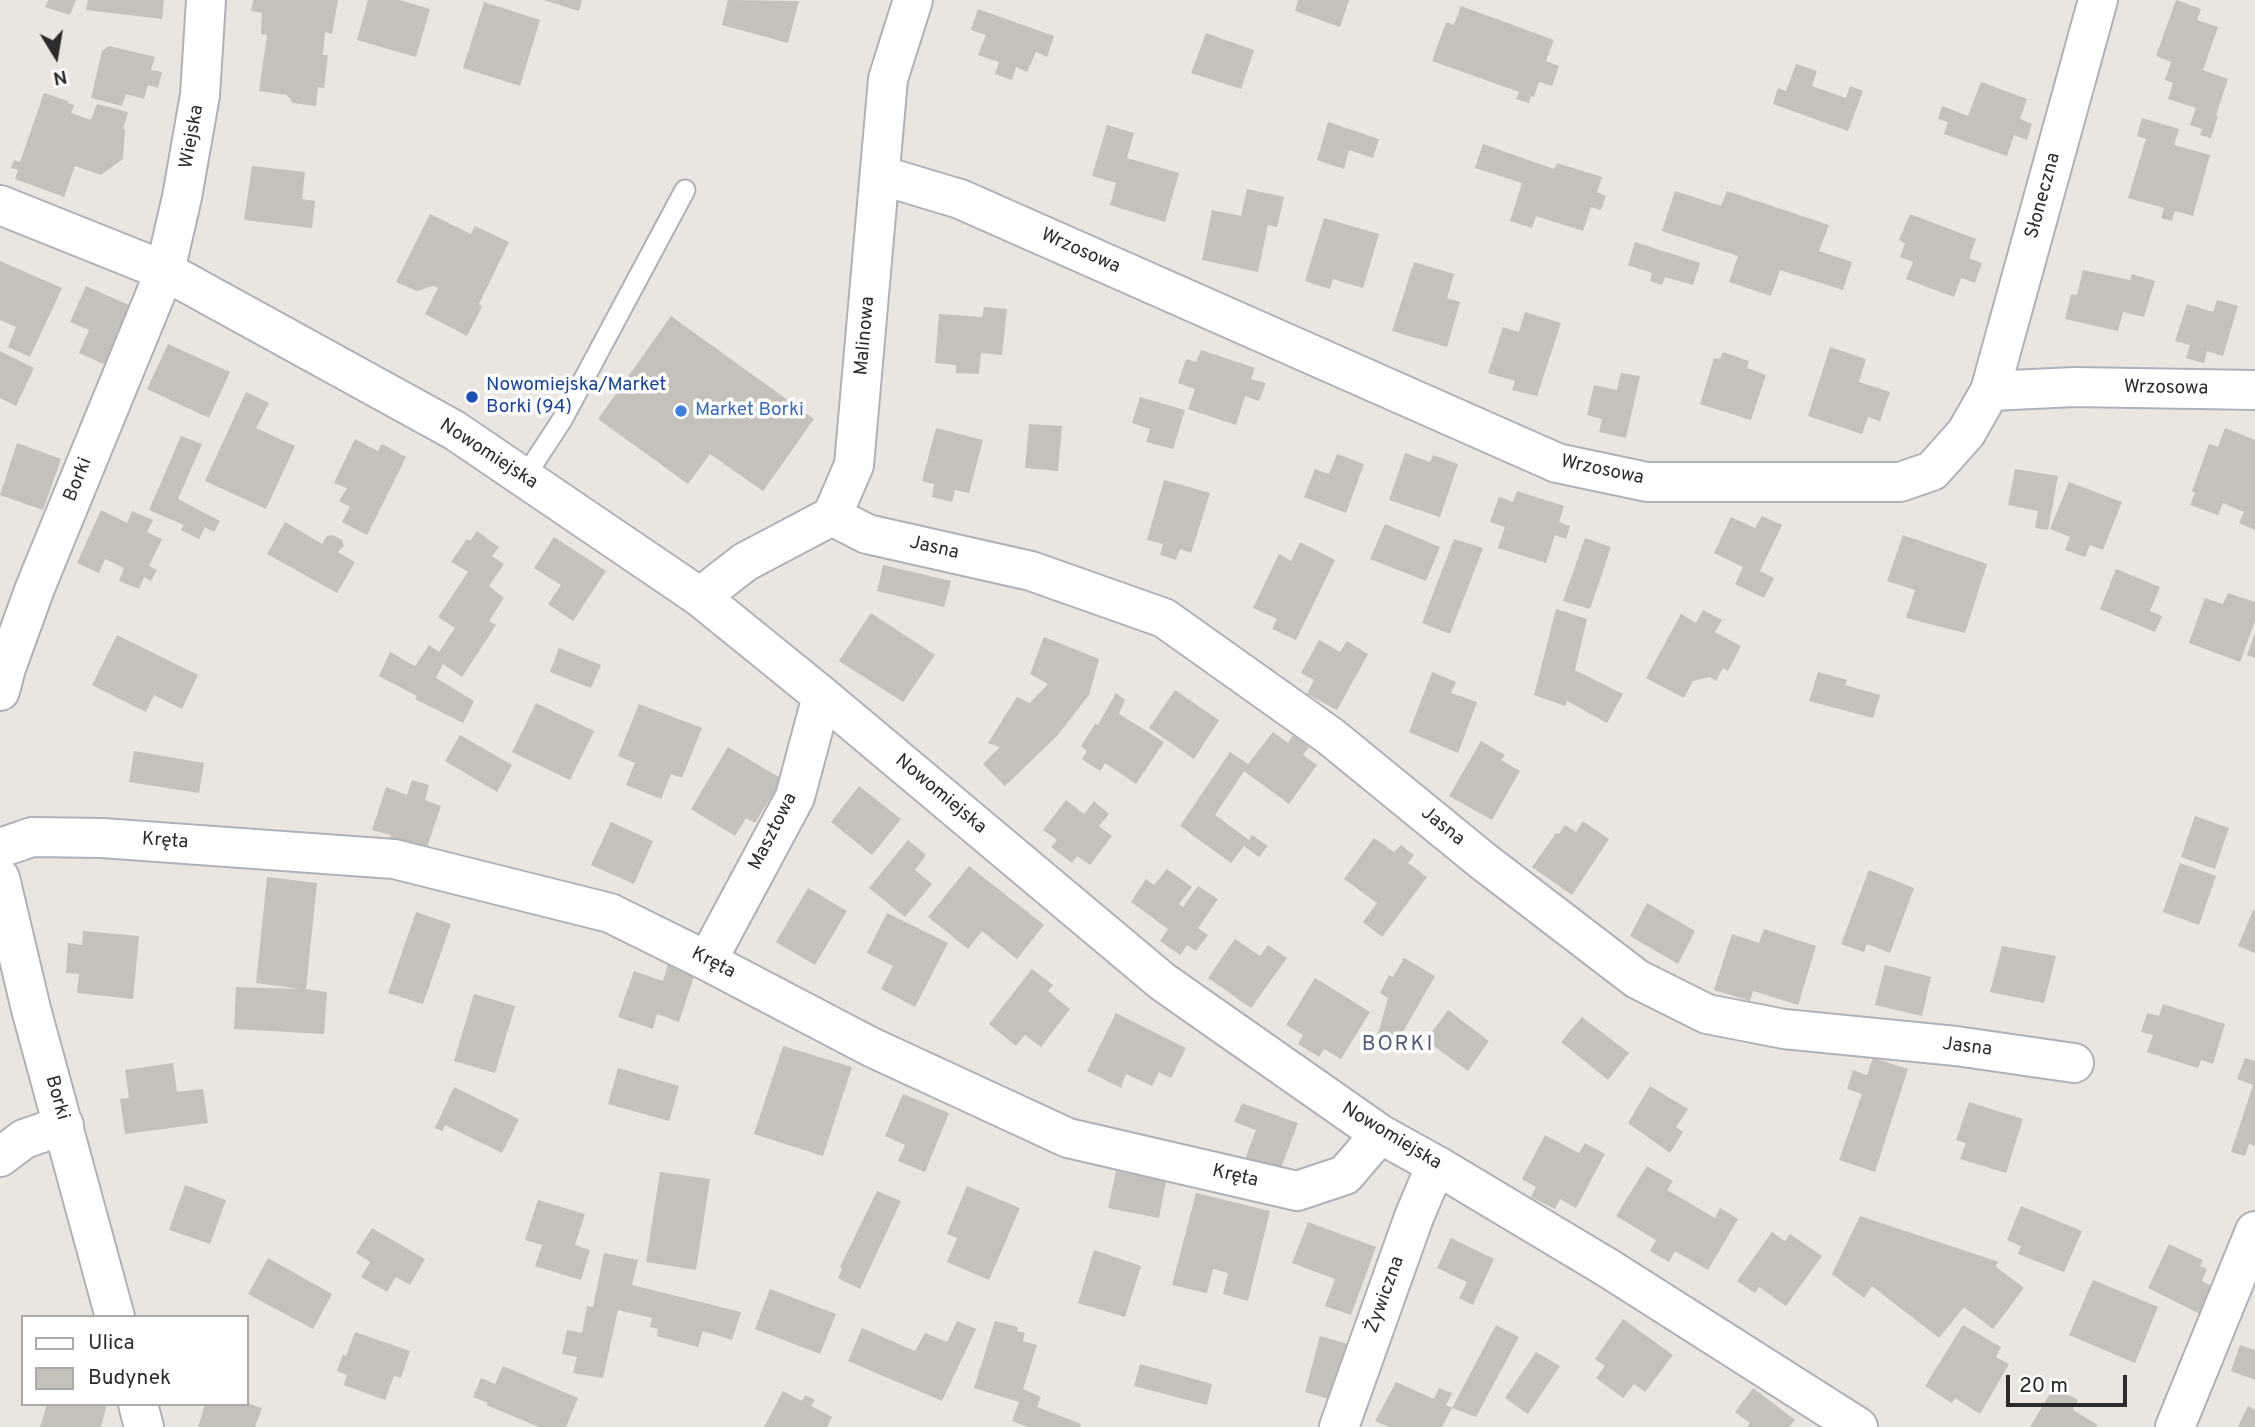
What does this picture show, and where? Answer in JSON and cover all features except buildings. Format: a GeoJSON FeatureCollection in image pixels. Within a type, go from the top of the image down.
{"type":"FeatureCollection","features":[{"type":"Feature","properties":{"kind":"street","name":"Wiejska"},"geometry":{"type":"LineString","coordinates":[[165,271],[180,209],[200,95],[206,0]]}},
{"type":"Feature","properties":{"kind":"street","name":"Malinowa"},"geometry":{"type":"LineString","coordinates":[[832,516],[854,466],[888,79],[913,0]]}},
{"type":"Feature","properties":{"kind":"street","name":"Słoneczna"},"geometry":{"type":"LineString","coordinates":[[1990,391],[2098,0]]}},
{"type":"Feature","properties":{"kind":"street","name":"Wrzosowa"},"geometry":{"type":"LineString","coordinates":[[880,175],[960,199],[1557,463],[1647,482],[1900,482],[1932,471],[1966,433],[1990,391],[2075,387],[2255,390]]}},
{"type":"Feature","properties":{"kind":"street","name":"Nowomiejska"},"geometry":{"type":"LineString","coordinates":[[0,205],[165,271],[454,430],[700,597],[1163,982],[1380,1134],[1608,1268],[1858,1427]]}},
{"type":"Feature","properties":{"kind":"street","name":"Borki"},"geometry":{"type":"LineString","coordinates":[[0,691],[35,588],[165,271]]}},
{"type":"Feature","properties":{"kind":"street"},"geometry":{"type":"LineString","coordinates":[[700,597],[745,562],[832,516]]}},
{"type":"Feature","properties":{"kind":"street","name":"Jasna"},"geometry":{"type":"LineString","coordinates":[[832,516],[867,534],[1031,572],[1164,618],[1330,736],[1483,861],[1637,979],[1707,1014],[1784,1028],[1955,1046],[2074,1063]]}},
{"type":"Feature","properties":{"kind":"street","name":"Masztowa"},"geometry":{"type":"LineString","coordinates":[[707,961],[795,797],[822,696]]}},
{"type":"Feature","properties":{"kind":"street","name":"Kręta"},"geometry":{"type":"LineString","coordinates":[[0,848],[33,837],[102,838],[394,859],[610,913],[871,1046],[1068,1138],[1297,1191],[1345,1175],[1380,1134]]}},
{"type":"Feature","properties":{"kind":"street","name":"Borki"},"geometry":{"type":"LineString","coordinates":[[0,878],[31,1009],[114,1315]]}},
{"type":"Feature","properties":{"kind":"street"},"geometry":{"type":"LineString","coordinates":[[0,1157],[24,1139],[64,1125]]}},
{"type":"Feature","properties":{"kind":"street","name":"Żywiczna"},"geometry":{"type":"LineString","coordinates":[[1339,1427],[1414,1217],[1436,1165]]}},
{"type":"Feature","properties":{"kind":"street"},"geometry":{"type":"LineString","coordinates":[[2175,1427],[2255,1231]]}},
{"type":"Feature","properties":{"kind":"street"},"geometry":{"type":"LineString","coordinates":[[139,1406],[144,1427]]}},
{"type":"Feature","properties":{"kind":"lane"},"geometry":{"type":"LineString","coordinates":[[524,478],[562,421],[685,190]]}},
{"type":"Feature","properties":{"kind":"place","name":"Nowomiejska/Market Borki (94)"},"geometry":{"type":"Point","coordinates":[472,397]}},
{"type":"Feature","properties":{"kind":"place","name":"Market Borki"},"geometry":{"type":"Point","coordinates":[681,411]}},
{"type":"Feature","properties":{"kind":"district","name":"BORKI"},"geometry":{"type":"Point","coordinates":[1398,1046]}}]}
